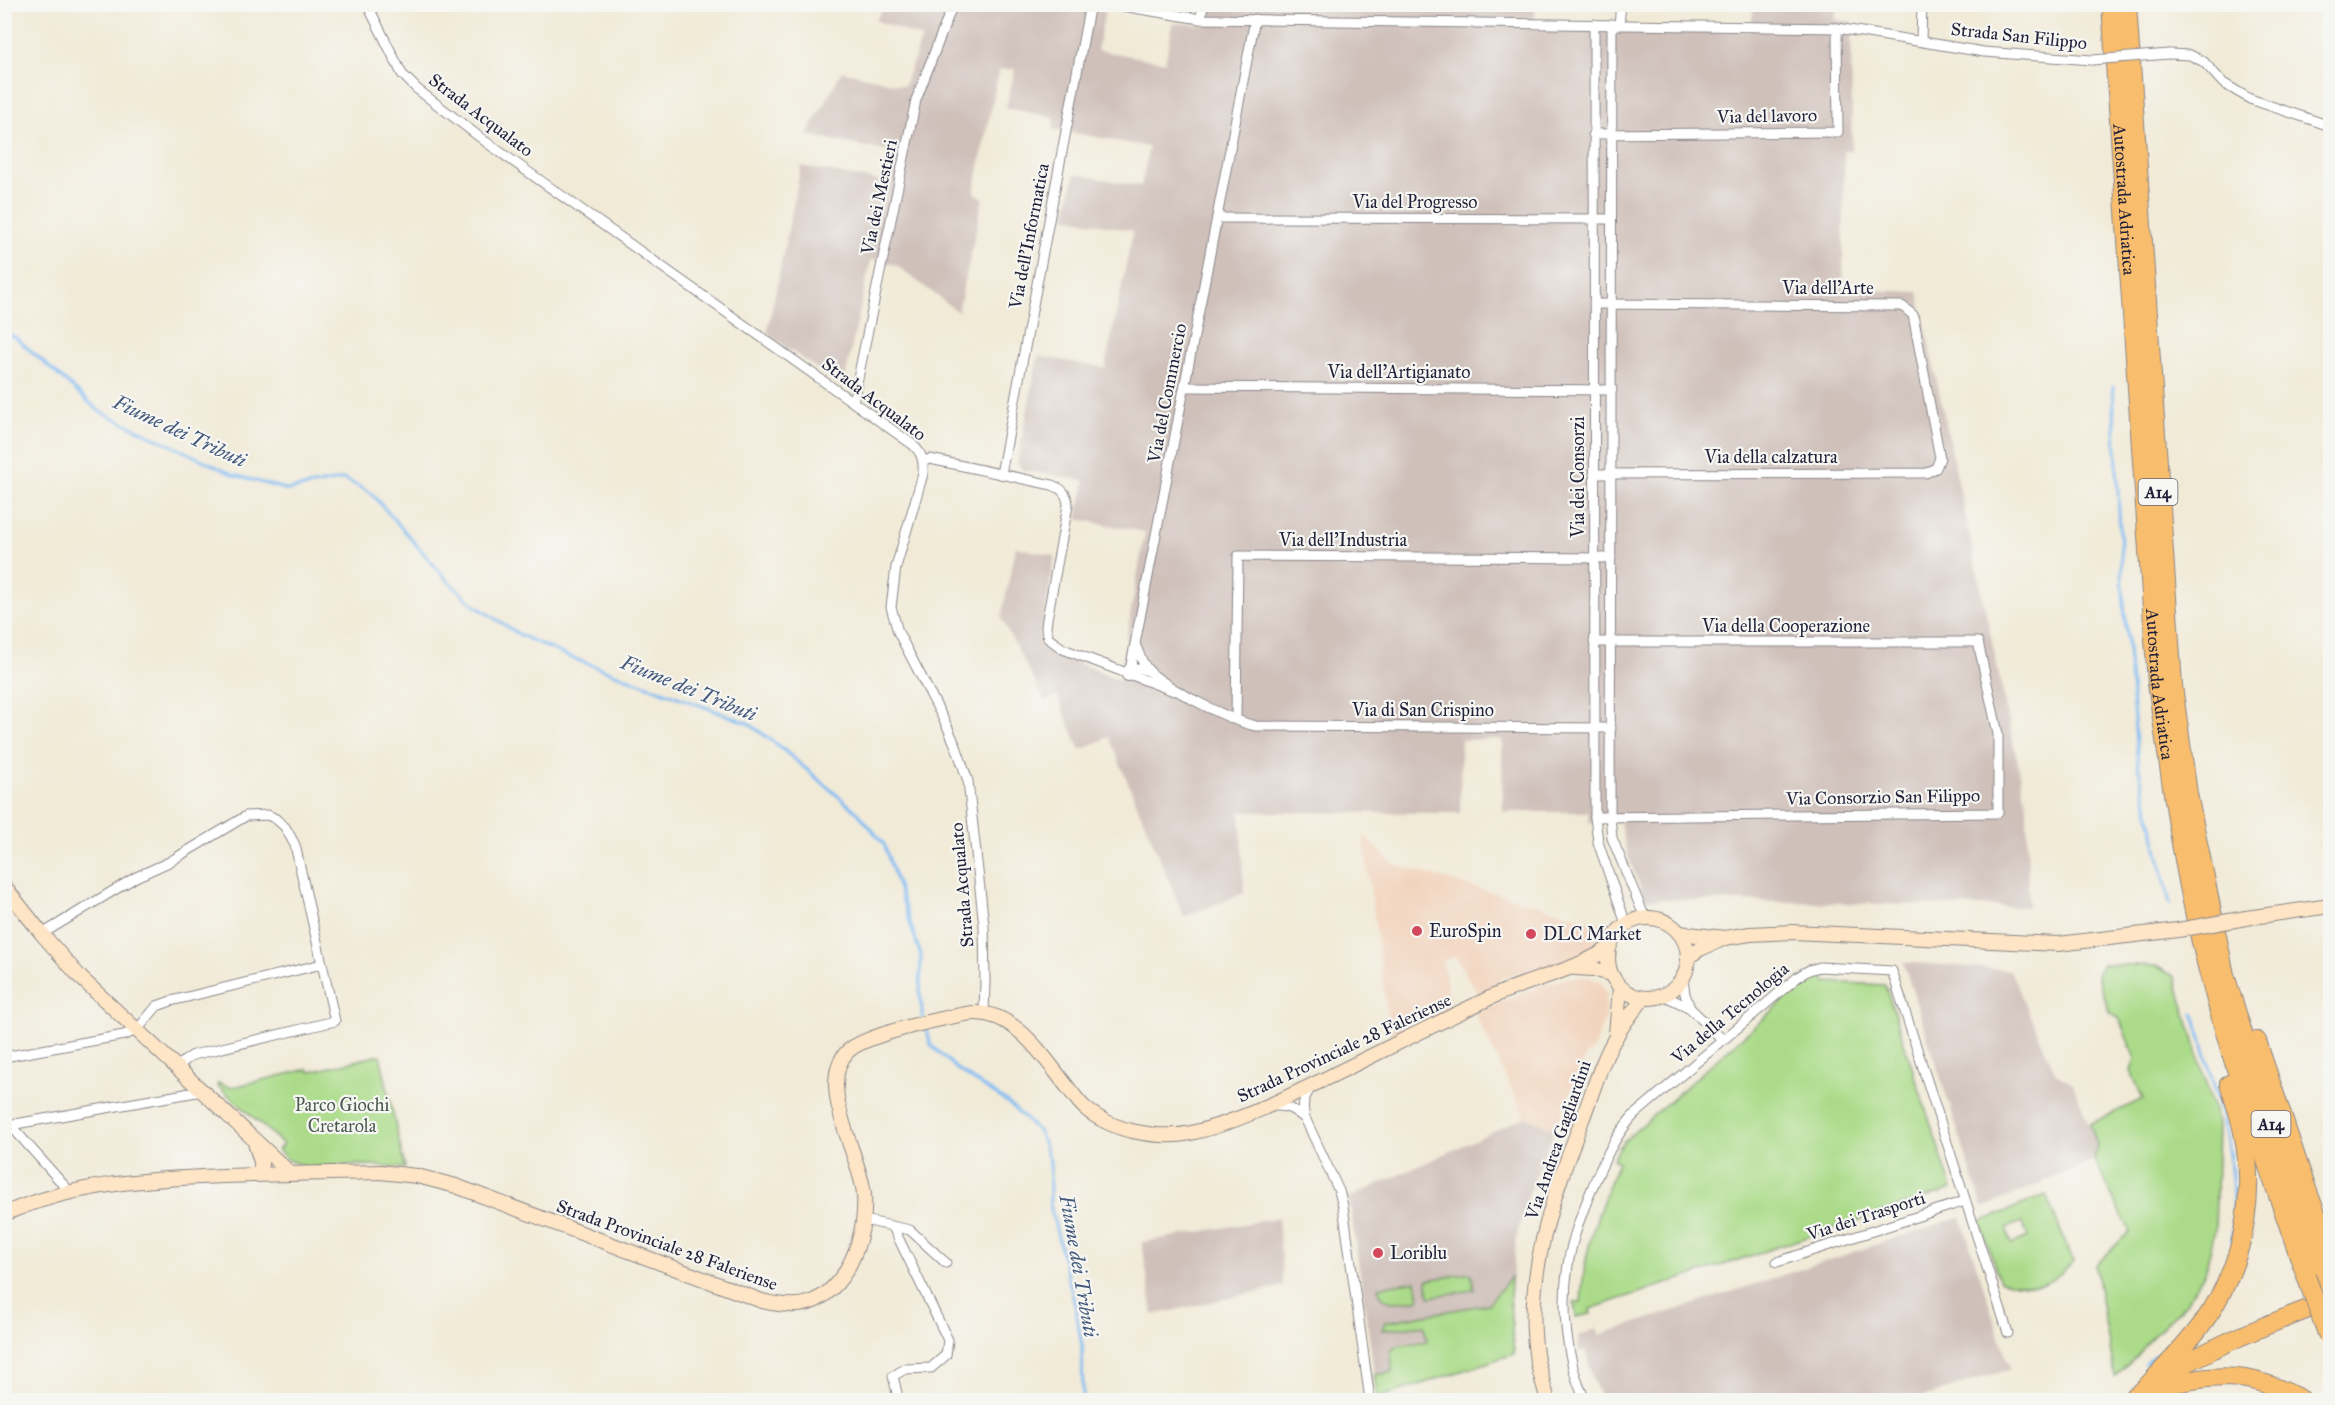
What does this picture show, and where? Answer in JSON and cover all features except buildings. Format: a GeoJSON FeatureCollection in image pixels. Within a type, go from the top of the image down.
{"type":"FeatureCollection","features":[{"type":"Feature","properties":{"kind":"highway","name":"Autostrada Adriatica"},"geometry":{"type":"LineString","coordinates":[[2111,4],[2157,682],[2173,794],[2189,885],[2209,976],[2225,1031],[2274,1184],[2314,1274],[2331,1296]]}},
{"type":"Feature","properties":{"kind":"highway","name":"Autostrada Adriatica"},"geometry":{"type":"LineString","coordinates":[[2127,4],[2173,686],[2188,794],[2224,975],[2289,1180],[2329,1340]]}},
{"type":"Feature","properties":{"kind":"highway"},"geometry":{"type":"LineString","coordinates":[[2224,975],[2260,1048],[2305,1184],[2331,1251]]}},
{"type":"Feature","properties":{"kind":"highway"},"geometry":{"type":"LineString","coordinates":[[2137,1395],[2172,1359],[2216,1303],[2232,1273],[2242,1244],[2247,1210],[2248,1176],[2243,1133],[2221,1056],[2225,1031]]}},
{"type":"Feature","properties":{"kind":"highway"},"geometry":{"type":"LineString","coordinates":[[2137,1395],[2185,1362],[2229,1341],[2331,1301]]}},
{"type":"Feature","properties":{"kind":"highway"},"geometry":{"type":"LineString","coordinates":[[2137,1395],[2201,1377],[2228,1376],[2275,1386],[2302,1401]]}},
{"type":"Feature","properties":{"kind":"main road"},"geometry":{"type":"LineString","coordinates":[[4,886],[80,977],[290,1173]]}},
{"type":"Feature","properties":{"kind":"main road"},"geometry":{"type":"LineString","coordinates":[[1688,957],[1725,938],[1750,933],[1792,932],[2058,944],[2178,930],[2331,906]]}},
{"type":"Feature","properties":{"kind":"main road"},"geometry":{"type":"LineString","coordinates":[[1645,918],[1658,919],[1670,924],[1686,944],[1688,957],[1683,979],[1674,988],[1664,995],[1644,998],[1631,995],[1620,988],[1610,974],[1607,961],[1609,948],[1618,930],[1626,924],[1645,918]]}},
{"type":"Feature","properties":{"kind":"main road"},"geometry":{"type":"LineString","coordinates":[[1679,933],[1725,938]]}},
{"type":"Feature","properties":{"kind":"main road","name":"Strada Provinciale 28 Faleriense"},"geometry":{"type":"LineString","coordinates":[[4,1214],[43,1199],[70,1192],[153,1179],[290,1173],[380,1172],[417,1176],[456,1186],[762,1301],[783,1306],[809,1304],[829,1293],[841,1278],[855,1250],[864,1220],[864,1191],[836,1094],[836,1074],[846,1053],[859,1043],[949,1017],[984,1013],[1001,1019],[1025,1035],[1085,1108],[1131,1131],[1159,1135],[1188,1134],[1269,1106],[1510,989],[1575,968],[1609,948]]}},
{"type":"Feature","properties":{"kind":"main road","name":"Strada Provinciale 28 Faleriense"},"geometry":{"type":"LineString","coordinates":[[1575,968],[1594,969],[1610,974]]}},
{"type":"Feature","properties":{"kind":"main road"},"geometry":{"type":"LineString","coordinates":[[1616,1036],[1620,988]]}},
{"type":"Feature","properties":{"kind":"main road"},"geometry":{"type":"LineString","coordinates":[[1616,1036],[1644,998]]}},
{"type":"Feature","properties":{"kind":"main road","name":"Via Andrea Gagliardini"},"geometry":{"type":"LineString","coordinates":[[1548,1401],[1538,1360],[1534,1314],[1537,1265],[1547,1219],[1561,1175],[1616,1036]]}},
{"type":"Feature","properties":{"kind":"main road"},"geometry":{"type":"LineString","coordinates":[[253,1138],[266,1174]]}},
{"type":"Feature","properties":{"kind":"main road"},"geometry":{"type":"LineString","coordinates":[[266,1174],[273,1163],[270,1155]]}},
{"type":"Feature","properties":{"kind":"street","name":"Strada Acqualato"},"geometry":{"type":"LineString","coordinates":[[367,4],[402,74],[417,89],[486,142],[920,451],[924,461],[920,491],[896,567],[891,607],[898,632],[950,734],[968,781],[984,925],[986,982],[984,1013]]}},
{"type":"Feature","properties":{"kind":"street","name":"Via dei Mestieri"},"geometry":{"type":"LineString","coordinates":[[853,402],[916,100],[953,4]]}},
{"type":"Feature","properties":{"kind":"street","name":"Via dell'Informatica"},"geometry":{"type":"LineString","coordinates":[[1001,474],[1090,4]]}},
{"type":"Feature","properties":{"kind":"street","name":"Strada San Filippo"},"geometry":{"type":"LineString","coordinates":[[1110,4],[1200,19],[1837,28],[1984,52],[2092,60],[2169,54],[2190,55],[2204,62],[2223,83],[2250,99],[2331,126]]}},
{"type":"Feature","properties":{"kind":"street"},"geometry":{"type":"LineString","coordinates":[[1200,19],[1204,4]]}},
{"type":"Feature","properties":{"kind":"street","name":"Via dei Consorzi"},"geometry":{"type":"LineString","coordinates":[[1621,4],[1615,25],[1612,134],[1610,816],[1612,838],[1645,918]]}},
{"type":"Feature","properties":{"kind":"street"},"geometry":{"type":"LineString","coordinates":[[1921,41],[1922,4]]}},
{"type":"Feature","properties":{"kind":"street","name":"Via del Commercio"},"geometry":{"type":"LineString","coordinates":[[1129,672],[1136,646],[1255,20]]}},
{"type":"Feature","properties":{"kind":"street","name":"Via dei Consorzi"},"geometry":{"type":"LineString","coordinates":[[1594,24],[1594,817],[1598,842],[1626,924]]}},
{"type":"Feature","properties":{"kind":"street","name":"Via del lavoro"},"geometry":{"type":"LineString","coordinates":[[1593,134],[1838,132],[1837,28]]}},
{"type":"Feature","properties":{"kind":"street","name":"Via del Progresso"},"geometry":{"type":"LineString","coordinates":[[1218,218],[1611,219]]}},
{"type":"Feature","properties":{"kind":"street","name":"Via dell'Arte"},"geometry":{"type":"LineString","coordinates":[[1594,304],[1902,306],[1913,315],[1940,458]]}},
{"type":"Feature","properties":{"kind":"street","name":"Via dell'Artigianato"},"geometry":{"type":"LineString","coordinates":[[1185,387],[1612,390]]}},
{"type":"Feature","properties":{"kind":"street","name":"Via della calzatura"},"geometry":{"type":"LineString","coordinates":[[1594,474],[1926,473],[1936,468],[1940,458]]}},
{"type":"Feature","properties":{"kind":"street"},"geometry":{"type":"LineString","coordinates":[[924,461],[930,459],[1052,485],[1064,492],[1068,498],[1068,505],[1046,627],[1048,638],[1063,649],[1186,695],[1236,720]]}},
{"type":"Feature","properties":{"kind":"street","name":"Via dell'Industria"},"geometry":{"type":"LineString","coordinates":[[1236,720],[1238,556],[1611,558]]}},
{"type":"Feature","properties":{"kind":"street","name":"Via della Cooperazione"},"geometry":{"type":"LineString","coordinates":[[1594,642],[1978,642]]}},
{"type":"Feature","properties":{"kind":"street","name":"Via Consorzio San Filippo"},"geometry":{"type":"LineString","coordinates":[[1594,817],[1998,813],[1998,734],[1978,642]]}},
{"type":"Feature","properties":{"kind":"street"},"geometry":{"type":"LineString","coordinates":[[1136,646],[1149,670]]}},
{"type":"Feature","properties":{"kind":"street"},"geometry":{"type":"LineString","coordinates":[[1129,672],[1137,668],[1149,670],[1186,695]]}},
{"type":"Feature","properties":{"kind":"street","name":"Via di San Crispino"},"geometry":{"type":"LineString","coordinates":[[1236,720],[1256,726],[1611,728]]}},
{"type":"Feature","properties":{"kind":"street"},"geometry":{"type":"LineString","coordinates":[[42,934],[136,877],[169,862],[246,816],[268,815],[285,826],[292,836],[335,1021],[193,1055],[176,1067]]}},
{"type":"Feature","properties":{"kind":"street"},"geometry":{"type":"LineString","coordinates":[[4,1057],[124,1035],[137,1030],[158,1006],[171,1001],[322,964]]}},
{"type":"Feature","properties":{"kind":"street","name":"Via della Tecnologia"},"geometry":{"type":"LineString","coordinates":[[1585,1401],[1571,1361],[1565,1299],[1568,1265],[1575,1234],[1587,1199],[1618,1132],[1634,1114],[1723,1040],[1809,970],[1820,967],[1892,971],[2008,1333]]}},
{"type":"Feature","properties":{"kind":"street"},"geometry":{"type":"LineString","coordinates":[[1683,979],[1690,1008]]}},
{"type":"Feature","properties":{"kind":"street"},"geometry":{"type":"LineString","coordinates":[[1664,995],[1690,1008],[1723,1040]]}},
{"type":"Feature","properties":{"kind":"street"},"geometry":{"type":"LineString","coordinates":[[1299,1108],[1305,1095],[1315,1084]]}},
{"type":"Feature","properties":{"kind":"street"},"geometry":{"type":"LineString","coordinates":[[7,1122],[202,1091]]}},
{"type":"Feature","properties":{"kind":"street"},"geometry":{"type":"LineString","coordinates":[[1286,1098],[1293,1097],[1305,1118],[1339,1191],[1370,1401]]}},
{"type":"Feature","properties":{"kind":"street"},"geometry":{"type":"LineString","coordinates":[[1269,1106],[1299,1108]]}},
{"type":"Feature","properties":{"kind":"street"},"geometry":{"type":"LineString","coordinates":[[7,1122],[70,1192]]}},
{"type":"Feature","properties":{"kind":"street","name":"Via dei Trasporti"},"geometry":{"type":"LineString","coordinates":[[1777,1262],[1965,1202]]}},
{"type":"Feature","properties":{"kind":"street"},"geometry":{"type":"LineString","coordinates":[[864,1220],[909,1230],[946,1263]]}},
{"type":"Feature","properties":{"kind":"street"},"geometry":{"type":"LineString","coordinates":[[893,1227],[948,1340],[946,1354],[931,1368],[905,1369],[893,1376],[897,1393]]}},
{"type":"Feature","properties":{"kind":"shaded area"},"geometry":{"type":"Polygon","coordinates":[[[886,5],[1081,5],[1105,12],[1097,50],[1165,62],[1173,23],[1207,25],[1212,5],[1536,5],[1533,29],[1750,31],[1754,5],[1837,5],[1835,20],[1851,22],[1852,151],[1844,151],[1843,289],[1918,292],[2027,807],[2028,907],[1645,899],[1628,856],[1620,822],[1589,823],[1588,812],[1503,812],[1502,739],[1461,740],[1460,813],[1240,812],[1244,893],[1184,917],[1109,737],[1080,750],[1057,696],[1045,701],[1001,618],[1016,547],[1055,556],[1040,640],[1047,649],[1119,680],[1145,532],[1077,519],[1085,481],[1024,470],[1017,464],[1038,356],[1105,368],[1133,231],[1065,217],[1075,174],[1141,186],[1149,147],[1053,129],[1055,118],[1006,108],[1015,69],[999,70],[974,192],[983,198],[958,312],[896,265],[871,259],[843,387],[767,334],[801,166],[884,182],[890,152],[807,135],[842,71],[904,86],[922,38],[875,20],[886,5]]]}},
{"type":"Feature","properties":{"kind":"shaded area"},"geometry":{"type":"Polygon","coordinates":[[[1363,835],[1393,864],[1600,923],[1592,952],[1573,961],[1513,974],[1497,981],[1496,987],[1479,996],[1455,956],[1443,961],[1450,1010],[1431,1019],[1427,1014],[1413,1018],[1391,1040],[1363,835]]]}},
{"type":"Feature","properties":{"kind":"shaded area"},"geometry":{"type":"Polygon","coordinates":[[[1903,962],[2010,970],[2056,1074],[2073,1084],[2097,1145],[2094,1160],[1983,1208],[1903,962]]]}},
{"type":"Feature","properties":{"kind":"shaded area"},"geometry":{"type":"Polygon","coordinates":[[[1587,977],[1600,981],[1607,993],[1605,1018],[1593,1050],[1586,1055],[1555,1129],[1525,1117],[1475,1013],[1539,986],[1570,978],[1587,977]]]}},
{"type":"Feature","properties":{"kind":"shaded area"},"geometry":{"type":"Polygon","coordinates":[[[1525,1117],[1555,1129],[1529,1193],[1516,1239],[1510,1302],[1514,1354],[1378,1398],[1349,1198],[1525,1117]]]}},
{"type":"Feature","properties":{"kind":"shaded area"},"geometry":{"type":"Polygon","coordinates":[[[1961,1217],[2010,1369],[1914,1400],[1602,1400],[1592,1377],[1585,1350],[1579,1351],[1578,1336],[1596,1329],[1599,1335],[1961,1217]]]}},
{"type":"Feature","properties":{"kind":"shaded area"},"geometry":{"type":"Polygon","coordinates":[[[1278,1218],[1283,1286],[1153,1315],[1142,1242],[1278,1218]]]}},
{"type":"Feature","properties":{"kind":"green space"},"geometry":{"type":"Polygon","coordinates":[[[2103,964],[2156,966],[2175,977],[2218,1124],[2215,1229],[2205,1272],[2187,1302],[2115,1377],[2095,1266],[2130,1231],[2094,1160],[2097,1145],[2090,1124],[2143,1099],[2131,1071],[2135,1059],[2119,1018],[2109,1011],[2097,975],[2103,964]]]}},
{"type":"Feature","properties":{"kind":"green space"},"geometry":{"type":"Polygon","coordinates":[[[1824,976],[1825,982],[1885,985],[1952,1189],[1590,1309],[1591,1314],[1576,1317],[1574,1302],[1581,1302],[1585,1264],[1593,1230],[1618,1162],[1613,1159],[1623,1142],[1804,983],[1824,976]]]}},
{"type":"Feature","properties":{"kind":"green space","name":"Parco Giochi Cretarola"},"geometry":{"type":"Polygon","coordinates":[[[380,1055],[405,1168],[361,1165],[306,1167],[288,1160],[278,1150],[283,1144],[217,1085],[218,1083],[230,1087],[237,1086],[380,1055]]]}},
{"type":"Feature","properties":{"kind":"green space"},"geometry":{"type":"Polygon","coordinates":[[[2046,1195],[2073,1261],[2056,1277],[2041,1284],[2023,1285],[2000,1281],[1980,1222],[2046,1195]],[[2022,1222],[2006,1228],[2012,1244],[2028,1237],[2022,1222]]]}},
{"type":"Feature","properties":{"kind":"green space"},"geometry":{"type":"Polygon","coordinates":[[[1471,1273],[1474,1290],[1429,1297],[1427,1280],[1471,1273]]]}},
{"type":"Feature","properties":{"kind":"green space"},"geometry":{"type":"Polygon","coordinates":[[[1511,1277],[1510,1302],[1514,1354],[1378,1398],[1374,1375],[1392,1372],[1391,1351],[1396,1346],[1427,1341],[1424,1325],[1382,1330],[1385,1322],[1488,1304],[1511,1277]]]}},
{"type":"Feature","properties":{"kind":"green space"},"geometry":{"type":"Polygon","coordinates":[[[1416,1281],[1419,1299],[1388,1301],[1380,1294],[1378,1287],[1416,1281]]]}},
{"type":"Feature","properties":{"kind":"waterway","name":"Fiume dei Tributi"},"geometry":{"type":"LineString","coordinates":[[4,333],[15,337],[99,411],[234,475],[288,490],[344,479],[371,493],[448,581],[473,604],[520,635],[567,656],[748,723],[779,746],[858,813],[884,844],[921,956],[920,992],[923,1018]]}},
{"type":"Feature","properties":{"kind":"waterway"},"geometry":{"type":"LineString","coordinates":[[2113,387],[2123,592],[2138,765],[2170,904]]}},
{"type":"Feature","properties":{"kind":"waterway"},"geometry":{"type":"LineString","coordinates":[[2194,1014],[2217,1098],[2229,1154],[2234,1211],[2232,1241]]}},
{"type":"Feature","properties":{"kind":"waterway","name":"Fiume dei Tributi"},"geometry":{"type":"LineString","coordinates":[[926,1028],[931,1045],[958,1070],[1007,1102],[1039,1132],[1050,1161],[1050,1205],[1076,1309],[1082,1346],[1083,1400]]}},
{"type":"Feature","properties":{"kind":"waterway"},"geometry":{"type":"LineString","coordinates":[[2145,1364],[2167,1347],[2202,1309]]}},
{"type":"Feature","properties":{"kind":"place","name":"EuroSpin"},"geometry":{"type":"Point","coordinates":[1417,931]}},
{"type":"Feature","properties":{"kind":"place","name":"DLC Market"},"geometry":{"type":"Point","coordinates":[1531,934]}},
{"type":"Feature","properties":{"kind":"place","name":"Loriblu"},"geometry":{"type":"Point","coordinates":[1378,1253]}}]}
